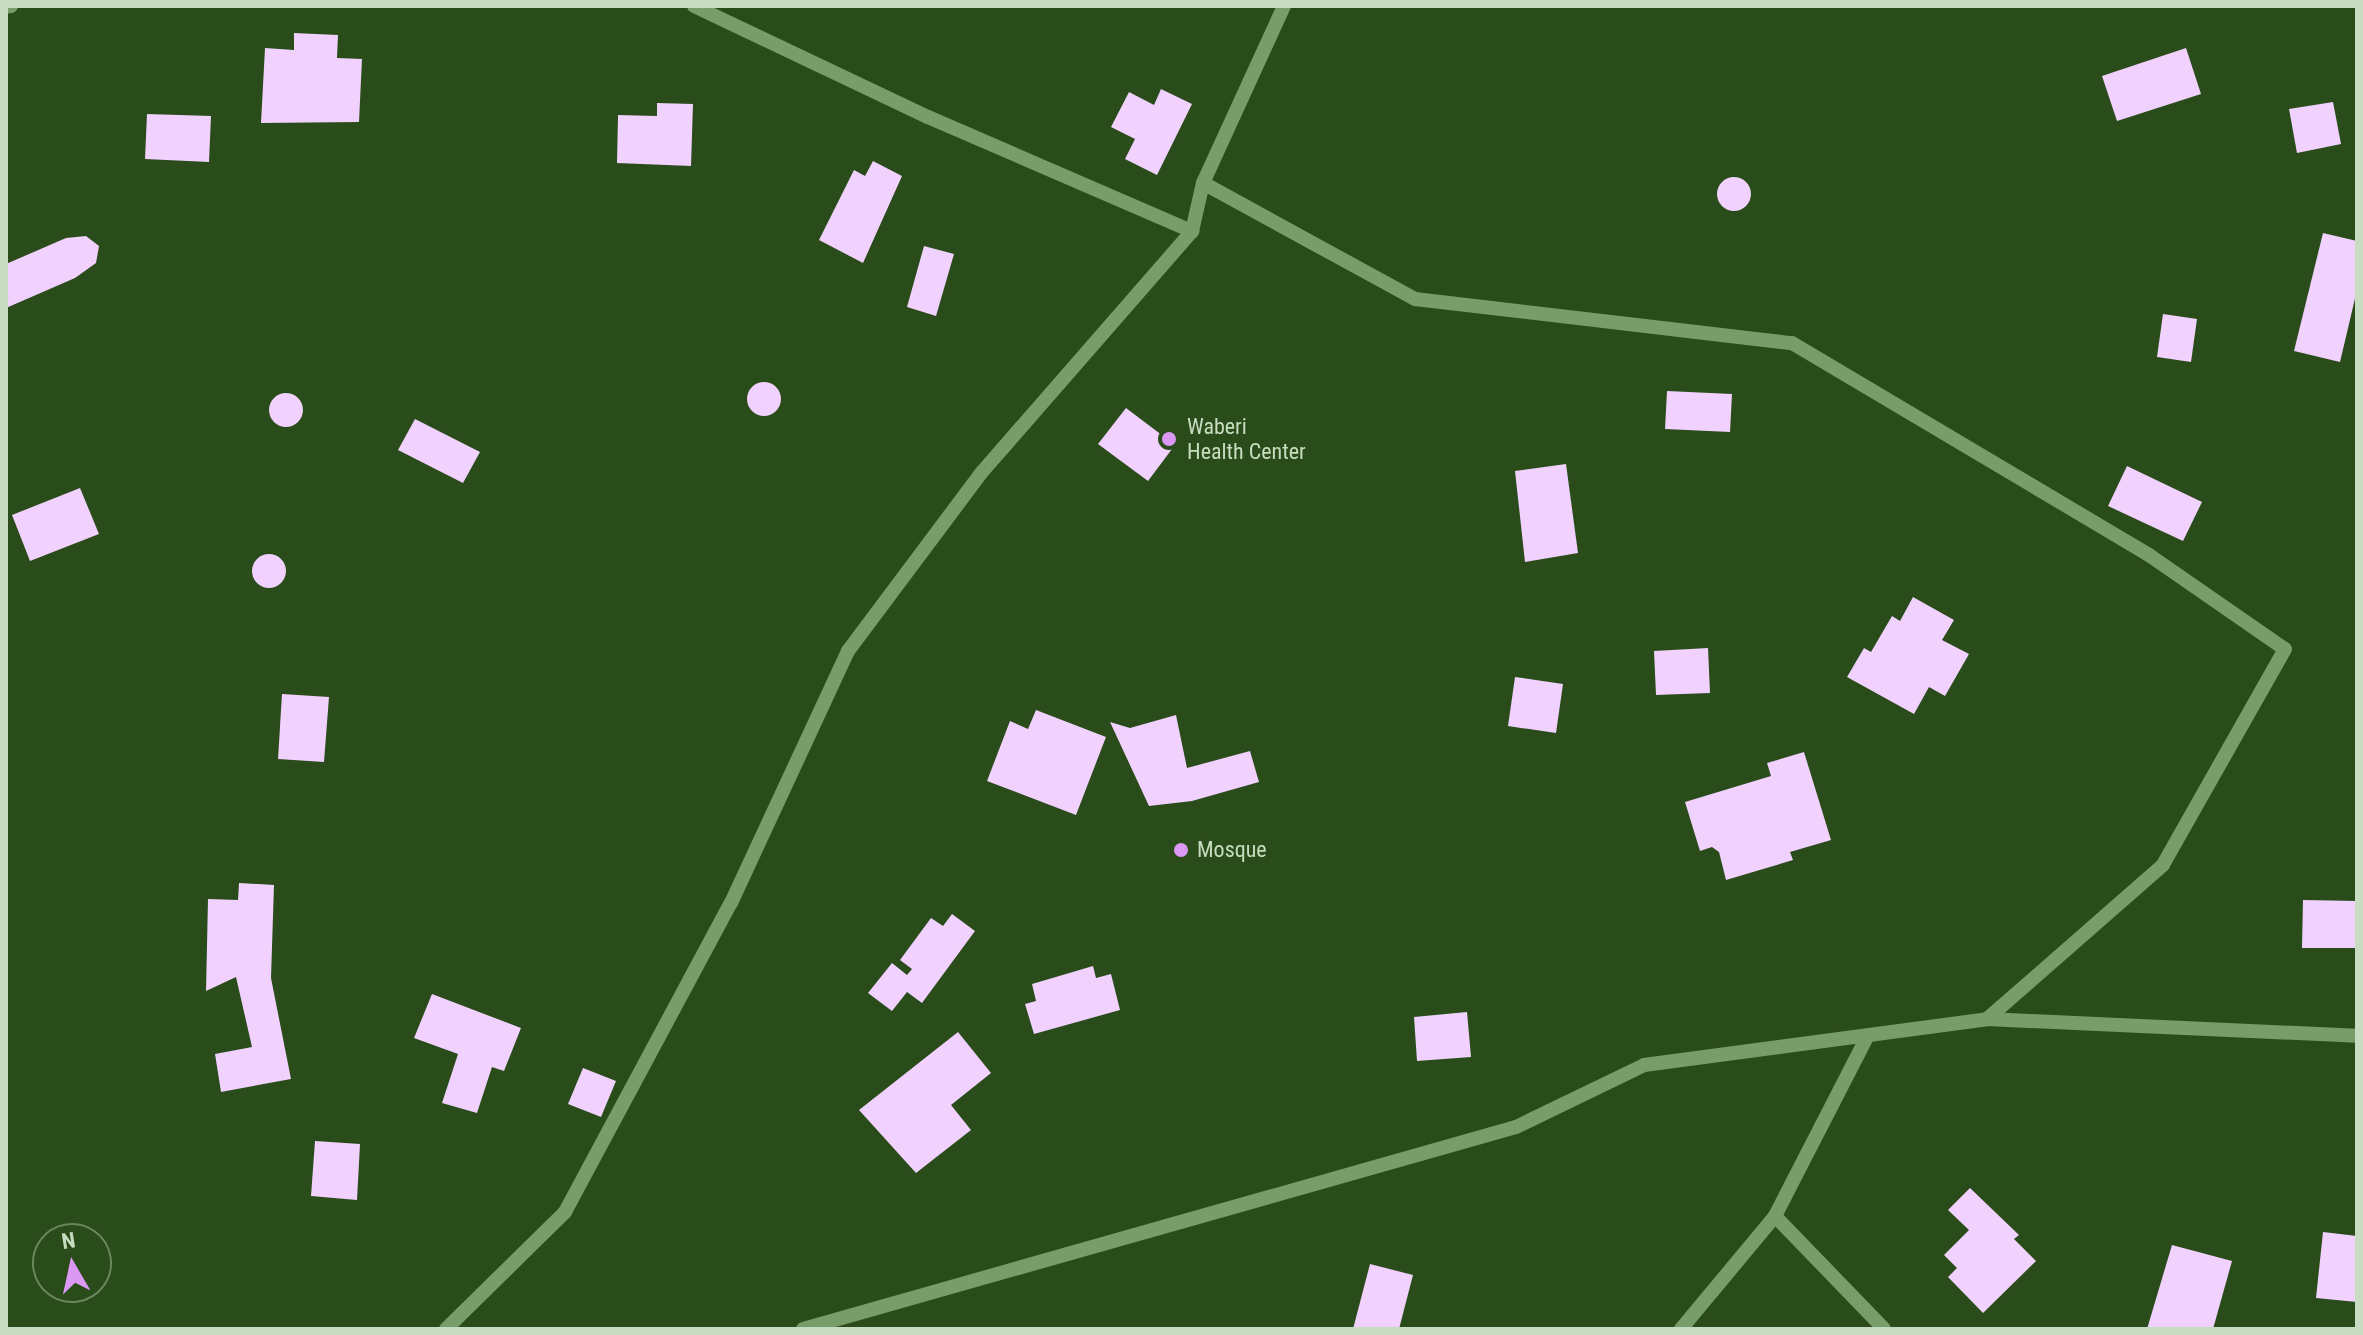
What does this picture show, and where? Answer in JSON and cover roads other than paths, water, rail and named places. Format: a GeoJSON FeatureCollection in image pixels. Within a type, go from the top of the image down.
{"type":"FeatureCollection","features":[{"type":"Feature","properties":{"kind":"street"},"geometry":{"type":"LineString","coordinates":[[694,6],[914,111],[1192,231]]}},
{"type":"Feature","properties":{"kind":"street"},"geometry":{"type":"LineString","coordinates":[[446,1329],[565,1212],[731,903],[848,651],[982,472],[1192,231],[1203,183],[1284,6]]}},
{"type":"Feature","properties":{"kind":"street"},"geometry":{"type":"LineString","coordinates":[[1203,183],[1415,299],[1792,343],[2149,555],[2285,649],[2163,865],[1987,1019]]}},
{"type":"Feature","properties":{"kind":"street"},"geometry":{"type":"LineString","coordinates":[[803,1329],[1516,1127],[1644,1065],[1866,1039],[1987,1019],[2357,1036]]}},
{"type":"Feature","properties":{"kind":"street"},"geometry":{"type":"LineString","coordinates":[[1681,1329],[1775,1216],[1866,1039]]}},
{"type":"Feature","properties":{"kind":"street"},"geometry":{"type":"LineString","coordinates":[[1775,1216],[1884,1329]]}},
{"type":"Feature","properties":{"kind":"place","name":"Waberi Health Center"},"geometry":{"type":"Point","coordinates":[1169,439]}},
{"type":"Feature","properties":{"kind":"place","name":"Mosque"},"geometry":{"type":"Point","coordinates":[1181,850]}}]}
